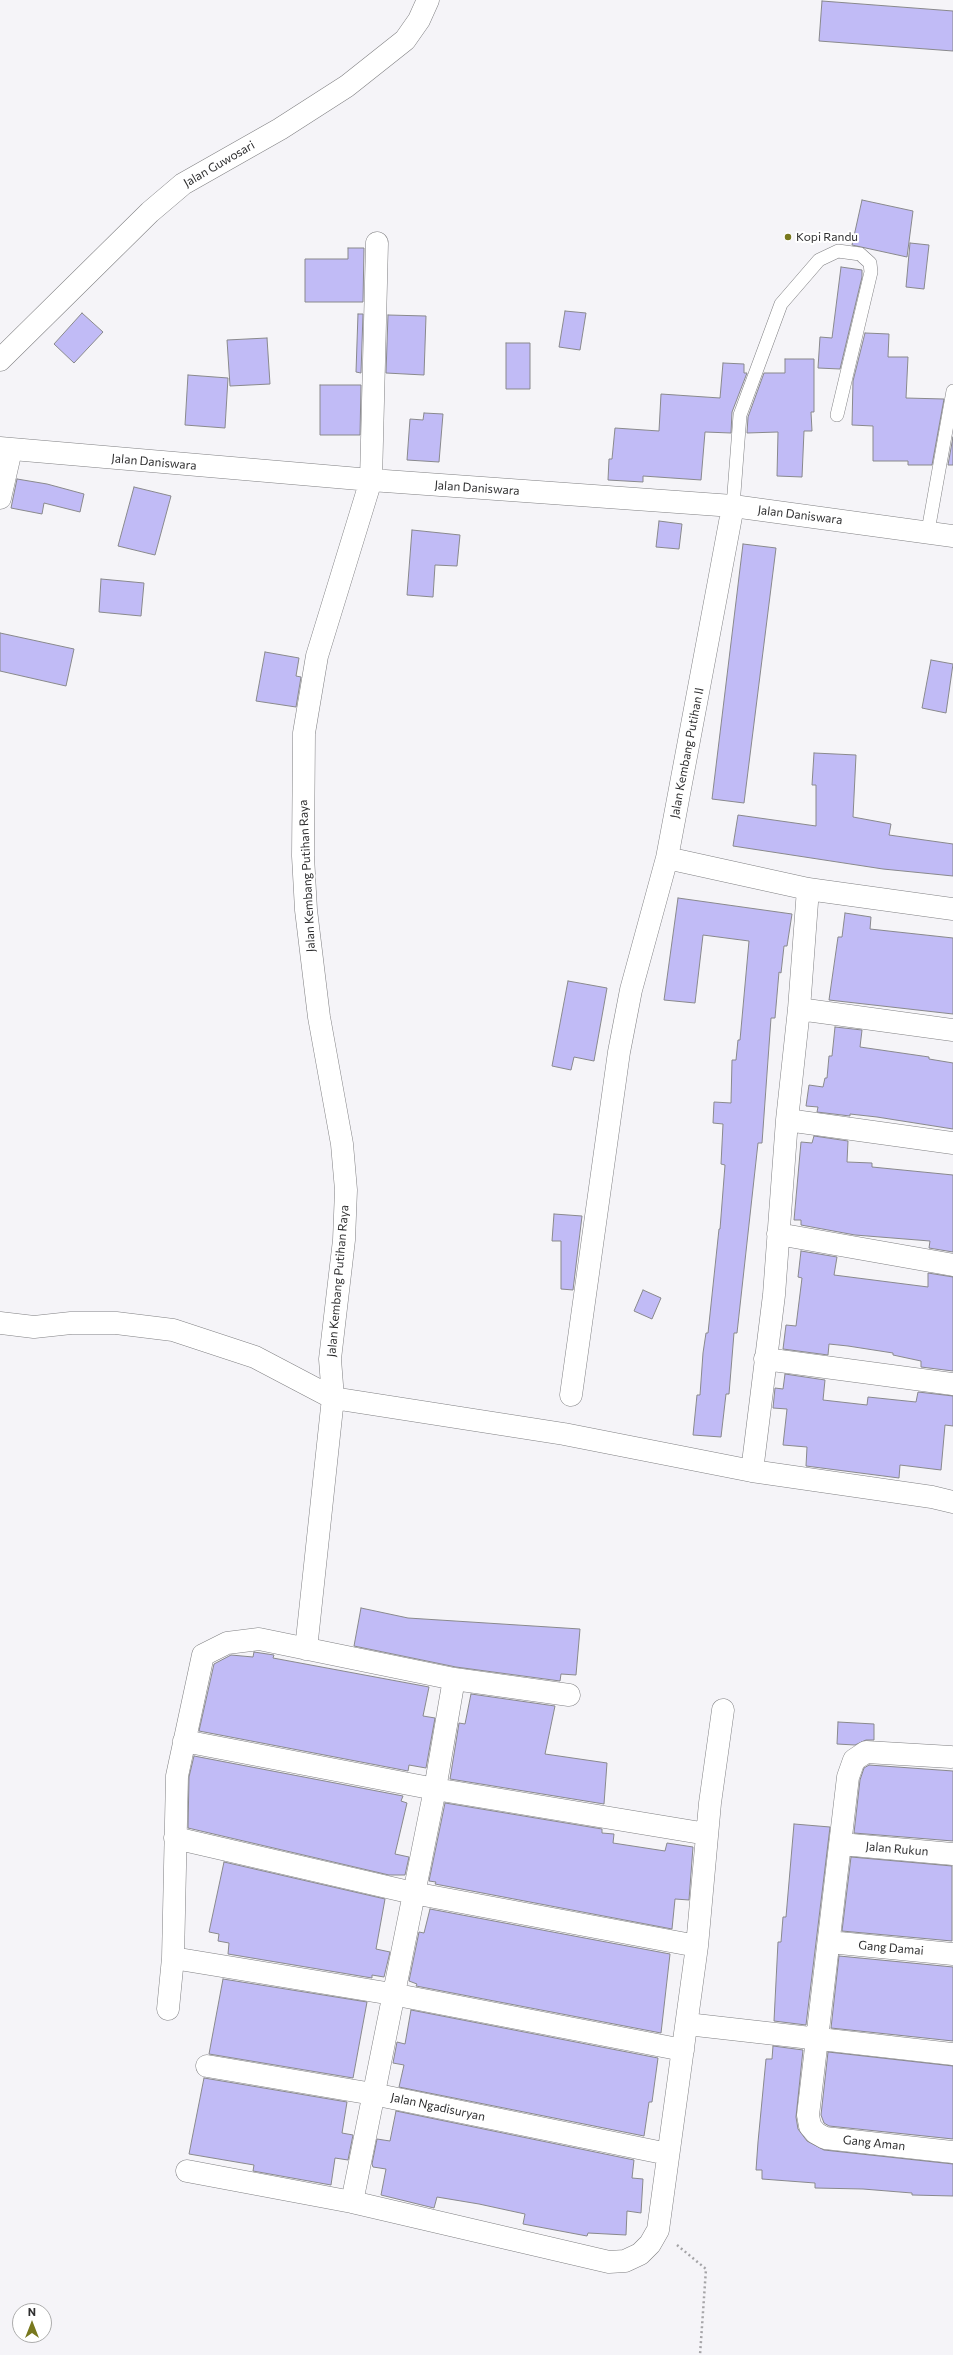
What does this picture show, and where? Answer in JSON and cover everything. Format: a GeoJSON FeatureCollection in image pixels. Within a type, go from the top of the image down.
{"type":"FeatureCollection","features":[{"type":"Feature","properties":{"kind":"street","name":"Jalan Guwosari"},"geometry":{"type":"LineString","coordinates":[[0,360],[150,212],[183,184],[280,129],[347,86],[405,40],[419,20],[428,0]]}},
{"type":"Feature","properties":{"kind":"street","name":"Jalan Kembang Putihan Raya"},"geometry":{"type":"LineString","coordinates":[[306,1649],[333,1398],[330,1359],[344,1240],[346,1190],[342,1144],[319,1017],[306,910],[303,856],[304,733],[317,656],[370,480],[376,243]]}},
{"type":"Feature","properties":{"kind":"street","name":"Jalan Daniswara"},"geometry":{"type":"LineString","coordinates":[[5,449],[370,480],[733,506],[928,531],[953,536]]}},
{"type":"Feature","properties":{"kind":"street"},"geometry":{"type":"LineString","coordinates":[[0,498],[5,449]]}},
{"type":"Feature","properties":{"kind":"street","name":"Jalan Kembang Putihan II"},"geometry":{"type":"LineString","coordinates":[[571,1395],[620,1052],[631,990],[667,858],[733,506]]}},
{"type":"Feature","properties":{"kind":"street"},"geometry":{"type":"LineString","coordinates":[[667,858],[808,889],[953,908]]}},
{"type":"Feature","properties":{"kind":"street"},"geometry":{"type":"LineString","coordinates":[[752,1471],[774,1295],[787,1120],[799,1009],[808,889]]}},
{"type":"Feature","properties":{"kind":"street"},"geometry":{"type":"LineString","coordinates":[[799,1009],[953,1030]]}},
{"type":"Feature","properties":{"kind":"street"},"geometry":{"type":"LineString","coordinates":[[787,1120],[953,1143]]}},
{"type":"Feature","properties":{"kind":"street"},"geometry":{"type":"LineString","coordinates":[[778,1234],[953,1265]]}},
{"type":"Feature","properties":{"kind":"street"},"geometry":{"type":"LineString","coordinates":[[0,1323],[34,1327],[71,1323],[116,1323],[173,1330],[255,1356],[333,1398],[564,1434],[752,1471],[932,1497],[953,1502]]}},
{"type":"Feature","properties":{"kind":"street"},"geometry":{"type":"LineString","coordinates":[[765,1359],[953,1384]]}},
{"type":"Feature","properties":{"kind":"street"},"geometry":{"type":"LineString","coordinates":[[168,2009],[173,1958],[177,1776],[202,1655],[228,1642],[259,1639],[454,1679],[569,1695]]}},
{"type":"Feature","properties":{"kind":"street"},"geometry":{"type":"LineString","coordinates":[[352,2202],[392,1994],[435,1789],[454,1679]]}},
{"type":"Feature","properties":{"kind":"street"},"geometry":{"type":"LineString","coordinates":[[187,2171],[352,2202],[609,2262],[625,2262],[640,2254],[650,2244],[658,2230],[697,1946],[707,1834],[723,1710]]}},
{"type":"Feature","properties":{"kind":"street"},"geometry":{"type":"LineString","coordinates":[[184,1741],[435,1789],[707,1834]]}},
{"type":"Feature","properties":{"kind":"street"},"geometry":{"type":"LineString","coordinates":[[818,2040],[848,1777],[854,1760],[866,1752],[951,1757]]}},
{"type":"Feature","properties":{"kind":"street"},"geometry":{"type":"LineString","coordinates":[[175,1838],[413,1893],[697,1946]]}},
{"type":"Feature","properties":{"kind":"street","name":"Jalan Rukun"},"geometry":{"type":"LineString","coordinates":[[841,1844],[953,1854]]}},
{"type":"Feature","properties":{"kind":"street","name":"Gang Damai"},"geometry":{"type":"LineString","coordinates":[[829,1942],[953,1954]]}},
{"type":"Feature","properties":{"kind":"street"},"geometry":{"type":"LineString","coordinates":[[173,1958],[392,1994],[683,2050]]}},
{"type":"Feature","properties":{"kind":"street"},"geometry":{"type":"LineString","coordinates":[[687,2024],[818,2040],[953,2054]]}},
{"type":"Feature","properties":{"kind":"street","name":"Gang Aman"},"geometry":{"type":"LineString","coordinates":[[818,2040],[808,2115],[810,2126],[816,2133],[824,2138],[953,2152]]}},
{"type":"Feature","properties":{"kind":"street","name":"Jalan Ngadisuryan"},"geometry":{"type":"LineString","coordinates":[[206,2066],[372,2094],[668,2154]]}},
{"type":"Feature","properties":{"kind":"lane"},"geometry":{"type":"LineString","coordinates":[[733,506],[740,415],[781,304],[819,260],[838,251],[860,254],[870,263],[871,272],[837,415]]}},
{"type":"Feature","properties":{"kind":"lane"},"geometry":{"type":"LineString","coordinates":[[928,531],[953,391]]}},
{"type":"Feature","properties":{"kind":"path"},"geometry":{"type":"LineString","coordinates":[[658,2230],[706,2269],[700,2355]]}},
{"type":"Feature","properties":{"kind":"building"},"geometry":{"type":"Polygon","coordinates":[[[822,1],[953,11],[953,51],[819,41],[822,1]]]}},
{"type":"Feature","properties":{"kind":"building"},"geometry":{"type":"Polygon","coordinates":[[[862,200],[913,211],[907,257],[852,245],[862,200]]]}},
{"type":"Feature","properties":{"kind":"building"},"geometry":{"type":"Polygon","coordinates":[[[910,243],[929,245],[924,289],[906,287],[910,243]]]}},
{"type":"Feature","properties":{"kind":"building"},"geometry":{"type":"Polygon","coordinates":[[[348,248],[364,248],[363,302],[305,302],[305,259],[348,259],[348,248]]]}},
{"type":"Feature","properties":{"kind":"building"},"geometry":{"type":"Polygon","coordinates":[[[841,267],[862,270],[862,277],[840,369],[818,368],[820,337],[832,338],[841,267]]]}},
{"type":"Feature","properties":{"kind":"building"},"geometry":{"type":"Polygon","coordinates":[[[565,311],[586,313],[580,350],[559,347],[565,311]]]}},
{"type":"Feature","properties":{"kind":"building"},"geometry":{"type":"Polygon","coordinates":[[[82,313],[103,332],[74,363],[54,344],[82,313]]]}},
{"type":"Feature","properties":{"kind":"building"},"geometry":{"type":"Polygon","coordinates":[[[358,314],[363,314],[361,373],[356,372],[358,314]]]}},
{"type":"Feature","properties":{"kind":"building"},"geometry":{"type":"Polygon","coordinates":[[[388,315],[426,316],[424,375],[386,373],[388,315]]]}},
{"type":"Feature","properties":{"kind":"building"},"geometry":{"type":"Polygon","coordinates":[[[865,333],[889,334],[888,357],[908,357],[906,398],[944,399],[932,465],[908,465],[908,461],[873,461],[873,426],[852,425],[853,381],[865,333]]]}},
{"type":"Feature","properties":{"kind":"building"},"geometry":{"type":"Polygon","coordinates":[[[267,338],[270,384],[230,386],[227,340],[267,338]]]}},
{"type":"Feature","properties":{"kind":"building"},"geometry":{"type":"Polygon","coordinates":[[[506,343],[530,343],[530,389],[506,389],[506,343]]]}},
{"type":"Feature","properties":{"kind":"building"},"geometry":{"type":"Polygon","coordinates":[[[785,359],[814,359],[814,412],[811,412],[812,431],[804,431],[802,477],[777,476],[778,432],[747,433],[748,417],[764,373],[785,373],[785,359]]]}},
{"type":"Feature","properties":{"kind":"building"},"geometry":{"type":"Polygon","coordinates":[[[723,363],[744,364],[744,373],[747,373],[732,412],[731,433],[705,432],[701,480],[643,476],[643,482],[608,480],[609,459],[612,459],[615,428],[659,431],[661,394],[720,398],[723,363]]]}},
{"type":"Feature","properties":{"kind":"building"},"geometry":{"type":"Polygon","coordinates":[[[188,375],[228,378],[225,428],[185,425],[188,375]]]}},
{"type":"Feature","properties":{"kind":"building"},"geometry":{"type":"Polygon","coordinates":[[[320,385],[361,385],[360,435],[320,435],[320,385]]]}},
{"type":"Feature","properties":{"kind":"building"},"geometry":{"type":"Polygon","coordinates":[[[424,413],[443,414],[439,462],[407,460],[410,419],[423,420],[424,413]]]}},
{"type":"Feature","properties":{"kind":"building"},"geometry":{"type":"Polygon","coordinates":[[[953,437],[953,465],[948,465],[953,437]]]}},
{"type":"Feature","properties":{"kind":"building"},"geometry":{"type":"Polygon","coordinates":[[[17,479],[47,484],[84,494],[80,512],[44,503],[42,514],[11,508],[17,479]]]}},
{"type":"Feature","properties":{"kind":"building"},"geometry":{"type":"Polygon","coordinates":[[[134,487],[171,496],[155,555],[118,546],[134,487]]]}},
{"type":"Feature","properties":{"kind":"building"},"geometry":{"type":"Polygon","coordinates":[[[659,521],[682,524],[679,549],[656,547],[659,521]]]}},
{"type":"Feature","properties":{"kind":"building"},"geometry":{"type":"Polygon","coordinates":[[[412,530],[460,535],[457,566],[435,565],[433,597],[407,595],[412,530]]]}},
{"type":"Feature","properties":{"kind":"building"},"geometry":{"type":"Polygon","coordinates":[[[743,544],[776,548],[744,803],[712,799],[743,544]]]}},
{"type":"Feature","properties":{"kind":"building"},"geometry":{"type":"Polygon","coordinates":[[[101,579],[144,583],[141,616],[99,612],[101,579]]]}},
{"type":"Feature","properties":{"kind":"building"},"geometry":{"type":"Polygon","coordinates":[[[0,633],[74,649],[66,686],[0,671],[0,633]]]}},
{"type":"Feature","properties":{"kind":"building"},"geometry":{"type":"Polygon","coordinates":[[[265,652],[299,658],[296,676],[301,677],[296,707],[256,701],[265,652]]]}},
{"type":"Feature","properties":{"kind":"building"},"geometry":{"type":"Polygon","coordinates":[[[931,660],[953,664],[946,713],[922,708],[931,660]]]}},
{"type":"Feature","properties":{"kind":"building"},"geometry":{"type":"Polygon","coordinates":[[[814,753],[856,755],[853,817],[891,824],[889,835],[953,844],[953,876],[883,869],[733,846],[738,815],[816,826],[816,785],[812,785],[814,753]]]}},
{"type":"Feature","properties":{"kind":"building"},"geometry":{"type":"Polygon","coordinates":[[[678,898],[792,914],[787,946],[784,946],[781,973],[779,972],[775,1018],[771,1018],[762,1143],[758,1143],[737,1333],[734,1333],[729,1394],[726,1394],[721,1437],[693,1435],[697,1395],[700,1395],[703,1353],[706,1333],[708,1333],[720,1229],[725,1165],[721,1164],[723,1124],[713,1123],[714,1102],[731,1103],[732,1060],[736,1060],[738,1040],[740,1040],[749,941],[703,935],[695,1003],[664,1000],[678,898]]]}},
{"type":"Feature","properties":{"kind":"building"},"geometry":{"type":"Polygon","coordinates":[[[845,913],[871,917],[870,929],[953,938],[953,1014],[829,1000],[838,937],[842,937],[845,913]]]}},
{"type":"Feature","properties":{"kind":"building"},"geometry":{"type":"Polygon","coordinates":[[[568,981],[607,988],[594,1061],[574,1057],[571,1070],[552,1066],[568,981]]]}},
{"type":"Feature","properties":{"kind":"building"},"geometry":{"type":"Polygon","coordinates":[[[835,1027],[862,1030],[860,1047],[929,1057],[929,1059],[953,1063],[953,1129],[877,1117],[850,1114],[850,1116],[817,1112],[818,1107],[806,1106],[809,1085],[823,1087],[825,1078],[827,1078],[829,1056],[832,1056],[835,1027]]]}},
{"type":"Feature","properties":{"kind":"building"},"geometry":{"type":"Polygon","coordinates":[[[814,1136],[848,1141],[847,1162],[872,1163],[872,1167],[953,1175],[953,1252],[929,1248],[930,1241],[855,1235],[801,1225],[801,1220],[794,1220],[801,1142],[812,1143],[814,1136]]]}},
{"type":"Feature","properties":{"kind":"building"},"geometry":{"type":"Polygon","coordinates":[[[554,1214],[582,1216],[573,1290],[561,1289],[561,1241],[552,1241],[554,1214]]]}},
{"type":"Feature","properties":{"kind":"building"},"geometry":{"type":"Polygon","coordinates":[[[801,1251],[837,1257],[834,1275],[928,1287],[928,1273],[953,1277],[953,1371],[921,1367],[921,1361],[893,1355],[893,1353],[848,1346],[829,1344],[828,1355],[783,1349],[786,1325],[796,1326],[802,1278],[798,1277],[801,1251]]]}},
{"type":"Feature","properties":{"kind":"building"},"geometry":{"type":"Polygon","coordinates":[[[643,1290],[661,1298],[652,1319],[634,1311],[643,1290]]]}},
{"type":"Feature","properties":{"kind":"building"},"geometry":{"type":"Polygon","coordinates":[[[785,1374],[825,1380],[823,1400],[867,1405],[868,1397],[916,1402],[918,1392],[953,1396],[953,1426],[945,1425],[941,1470],[900,1465],[899,1478],[806,1466],[807,1447],[783,1445],[787,1409],[773,1408],[775,1388],[783,1389],[785,1374]]]}},
{"type":"Feature","properties":{"kind":"building"},"geometry":{"type":"Polygon","coordinates":[[[361,1608],[408,1618],[580,1629],[576,1675],[561,1674],[560,1681],[456,1667],[354,1646],[361,1608]]]}},
{"type":"Feature","properties":{"kind":"building"},"geometry":{"type":"Polygon","coordinates":[[[254,1652],[274,1655],[273,1658],[429,1687],[423,1716],[435,1718],[426,1768],[409,1765],[408,1771],[199,1731],[214,1664],[231,1655],[253,1657],[254,1652]]]}},
{"type":"Feature","properties":{"kind":"building"},"geometry":{"type":"Polygon","coordinates":[[[471,1694],[555,1706],[545,1754],[607,1763],[604,1804],[450,1779],[459,1723],[465,1724],[471,1694]]]}},
{"type":"Feature","properties":{"kind":"building"},"geometry":{"type":"Polygon","coordinates":[[[838,1722],[874,1724],[874,1740],[866,1740],[855,1745],[837,1744],[838,1722]]]}},
{"type":"Feature","properties":{"kind":"building"},"geometry":{"type":"Polygon","coordinates":[[[194,1756],[403,1796],[401,1801],[407,1803],[395,1854],[409,1857],[405,1875],[389,1875],[188,1828],[189,1777],[194,1756]]]}},
{"type":"Feature","properties":{"kind":"building"},"geometry":{"type":"Polygon","coordinates":[[[869,1765],[953,1771],[953,1841],[854,1833],[860,1780],[864,1768],[869,1765]]]}},
{"type":"Feature","properties":{"kind":"building"},"geometry":{"type":"Polygon","coordinates":[[[445,1803],[602,1829],[602,1833],[614,1834],[613,1843],[665,1851],[667,1843],[693,1847],[689,1900],[675,1899],[672,1929],[435,1884],[436,1882],[429,1881],[445,1803]]]}},
{"type":"Feature","properties":{"kind":"building"},"geometry":{"type":"Polygon","coordinates":[[[794,1824],[830,1827],[806,2025],[774,2021],[778,1942],[781,1942],[783,1917],[786,1917],[794,1824]]]}},
{"type":"Feature","properties":{"kind":"building"},"geometry":{"type":"Polygon","coordinates":[[[851,1857],[952,1866],[952,1941],[842,1931],[851,1857]]]}},
{"type":"Feature","properties":{"kind":"building"},"geometry":{"type":"Polygon","coordinates":[[[224,1862],[385,1899],[376,1949],[390,1952],[384,1977],[372,1975],[372,1978],[228,1954],[229,1943],[218,1941],[219,1934],[209,1932],[224,1862]]]}},
{"type":"Feature","properties":{"kind":"building"},"geometry":{"type":"Polygon","coordinates":[[[430,1909],[670,1954],[661,2033],[416,1986],[417,1984],[409,1981],[419,1932],[424,1933],[430,1909]]]}},
{"type":"Feature","properties":{"kind":"building"},"geometry":{"type":"Polygon","coordinates":[[[839,1956],[953,1967],[953,2041],[831,2028],[839,1956]]]}},
{"type":"Feature","properties":{"kind":"building"},"geometry":{"type":"Polygon","coordinates":[[[223,1979],[367,2002],[353,2078],[209,2054],[223,1979]]]}},
{"type":"Feature","properties":{"kind":"building"},"geometry":{"type":"Polygon","coordinates":[[[411,2010],[658,2058],[652,2102],[649,2102],[644,2136],[399,2087],[404,2065],[393,2063],[397,2042],[405,2044],[411,2010]]]}},
{"type":"Feature","properties":{"kind":"building"},"geometry":{"type":"Polygon","coordinates":[[[773,2046],[803,2050],[796,2117],[798,2129],[807,2141],[824,2150],[953,2164],[953,2196],[912,2195],[912,2193],[863,2189],[815,2188],[815,2183],[762,2179],[762,2170],[756,2170],[758,2142],[766,2059],[772,2059],[773,2046]]]}},
{"type":"Feature","properties":{"kind":"building"},"geometry":{"type":"Polygon","coordinates":[[[828,2052],[953,2066],[953,2139],[829,2126],[824,2123],[821,2115],[828,2052]]]}},
{"type":"Feature","properties":{"kind":"building"},"geometry":{"type":"Polygon","coordinates":[[[204,2078],[347,2102],[342,2133],[353,2135],[348,2160],[335,2158],[331,2185],[253,2171],[254,2165],[189,2154],[204,2078]]]}},
{"type":"Feature","properties":{"kind":"building"},"geometry":{"type":"Polygon","coordinates":[[[396,2111],[634,2160],[632,2178],[643,2179],[641,2213],[627,2211],[626,2235],[588,2233],[587,2236],[523,2224],[525,2214],[479,2204],[437,2197],[434,2208],[381,2195],[386,2169],[373,2167],[372,2164],[377,2139],[390,2141],[396,2111]]]}},
{"type":"Feature","properties":{"kind":"place","name":"Kopi Randu"},"geometry":{"type":"Point","coordinates":[788,237]}}]}
